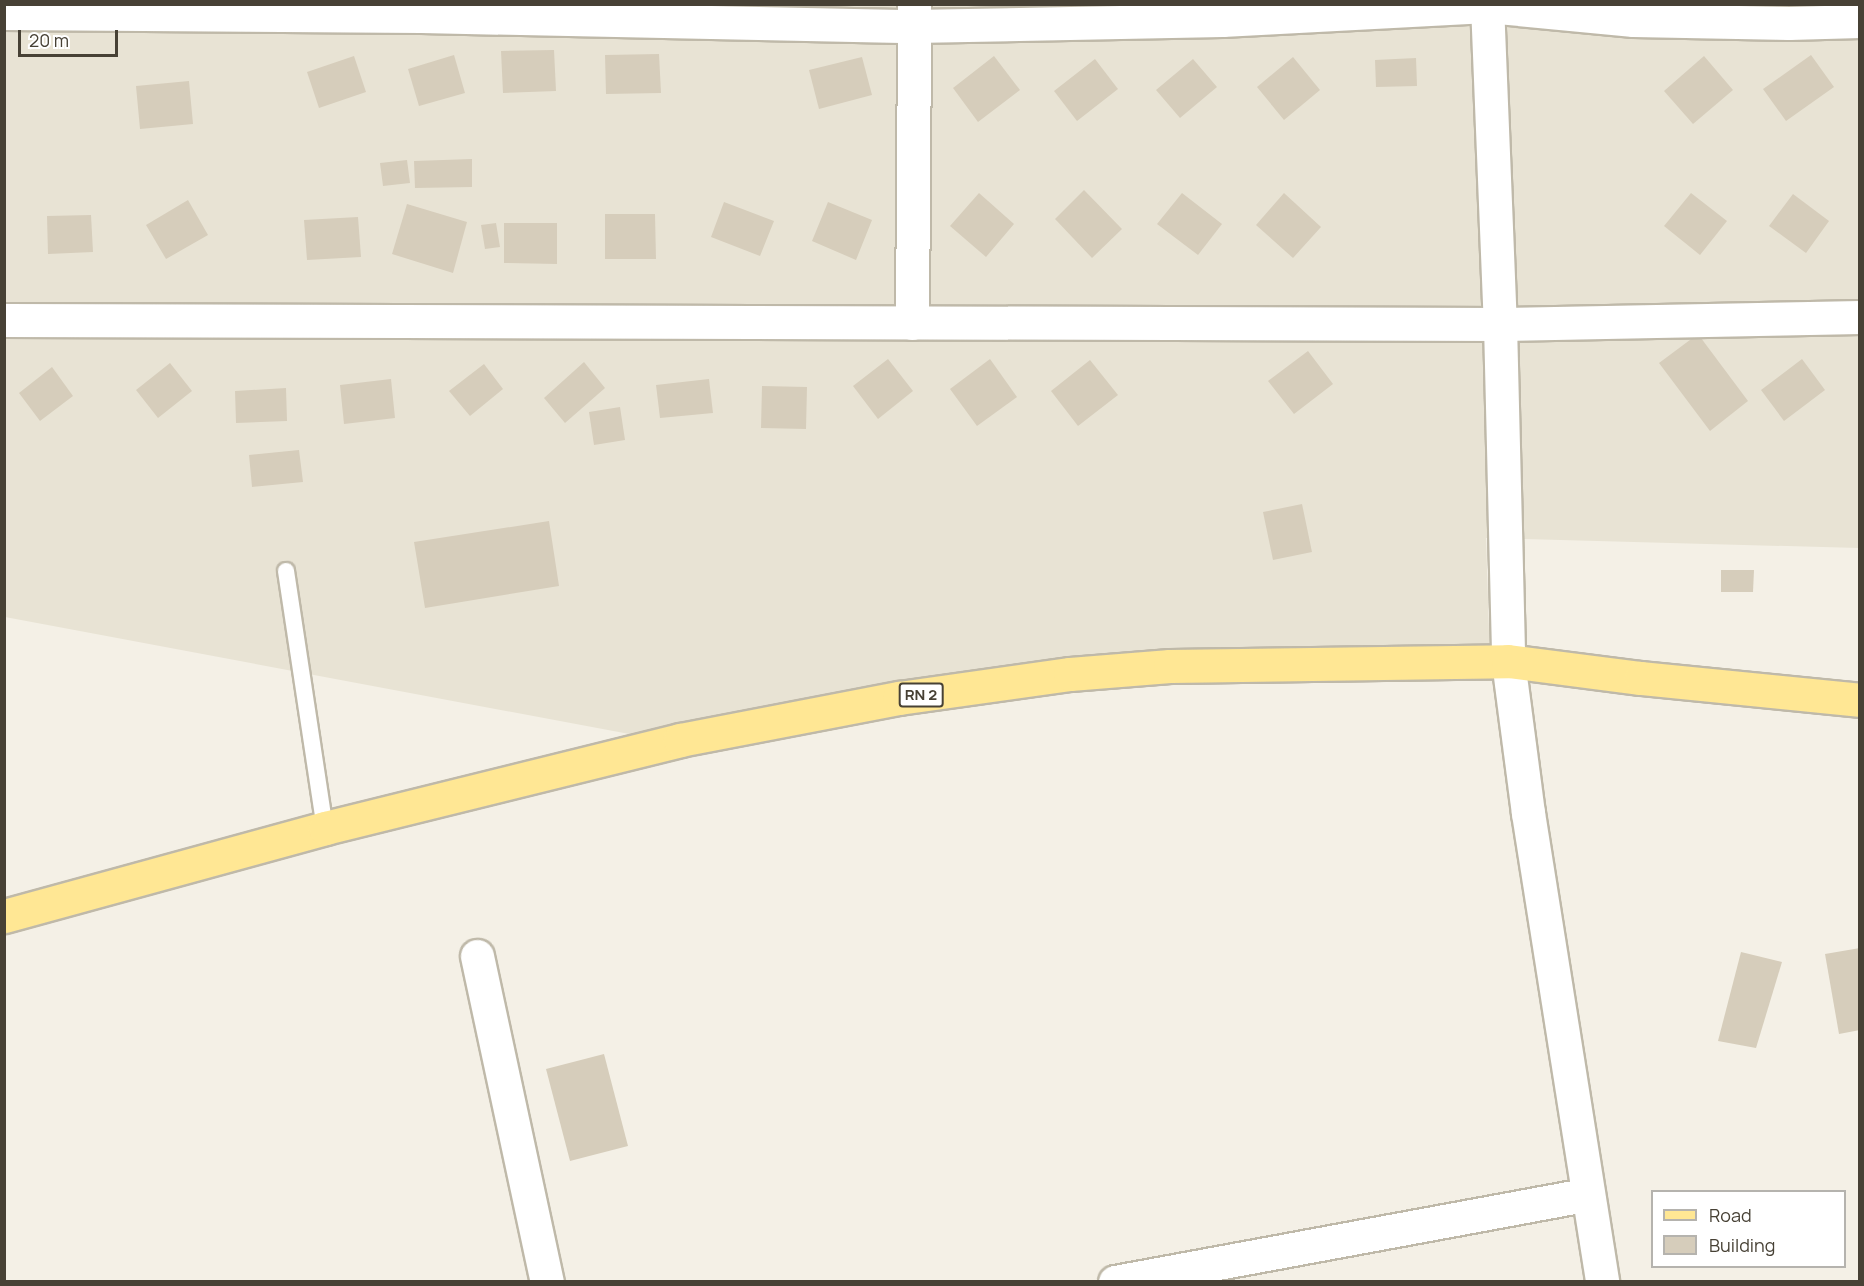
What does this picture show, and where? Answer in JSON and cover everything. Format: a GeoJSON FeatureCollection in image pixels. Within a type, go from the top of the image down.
{"type":"FeatureCollection","features":[{"type":"Feature","properties":{"kind":"main road","name":"RN 2"},"geometry":{"type":"LineString","coordinates":[[4,916],[325,828],[680,740],[899,698],[1070,674],[1170,666],[1508,661],[1641,678],[1860,700]]}},
{"type":"Feature","properties":{"kind":"street"},"geometry":{"type":"LineString","coordinates":[[1487,5],[1500,324],[1508,661],[1528,813],[1602,1281]]}},
{"type":"Feature","properties":{"kind":"street"},"geometry":{"type":"LineString","coordinates":[[4,12],[247,10],[913,15],[1222,20],[1487,5],[1633,20],[1789,23],[1860,21]]}},
{"type":"Feature","properties":{"kind":"street"},"geometry":{"type":"LineString","coordinates":[[912,323],[913,15]]}},
{"type":"Feature","properties":{"kind":"street"},"geometry":{"type":"LineString","coordinates":[[4,320],[1500,324],[1860,317]]}},
{"type":"Feature","properties":{"kind":"street"},"geometry":{"type":"LineString","coordinates":[[477,956],[547,1281]]}},
{"type":"Feature","properties":{"kind":"street"},"geometry":{"type":"LineString","coordinates":[[1115,1281],[1588,1194]]}},
{"type":"Feature","properties":{"kind":"lane"},"geometry":{"type":"LineString","coordinates":[[286,571],[325,828]]}},
{"type":"Feature","properties":{"kind":"shaded area"},"geometry":{"type":"Polygon","coordinates":[[[4,5],[1859,5],[1859,548],[1486,538],[1490,663],[1113,654],[640,736],[5,617],[4,5]]]}},
{"type":"Feature","properties":{"kind":"building"},"geometry":{"type":"Polygon","coordinates":[[[554,50],[556,91],[503,93],[501,51],[554,50]]]}},
{"type":"Feature","properties":{"kind":"building"},"geometry":{"type":"Polygon","coordinates":[[[659,54],[661,93],[606,94],[605,55],[659,54]]]}},
{"type":"Feature","properties":{"kind":"building"},"geometry":{"type":"Polygon","coordinates":[[[454,55],[465,93],[419,106],[408,69],[454,55]]]}},
{"type":"Feature","properties":{"kind":"building"},"geometry":{"type":"Polygon","coordinates":[[[1811,55],[1834,87],[1786,121],[1763,89],[1811,55]]]}},
{"type":"Feature","properties":{"kind":"building"},"geometry":{"type":"Polygon","coordinates":[[[354,56],[366,92],[319,108],[307,72],[354,56]]]}},
{"type":"Feature","properties":{"kind":"building"},"geometry":{"type":"Polygon","coordinates":[[[994,56],[1020,90],[978,122],[953,88],[994,56]]]}},
{"type":"Feature","properties":{"kind":"building"},"geometry":{"type":"Polygon","coordinates":[[[1704,56],[1733,90],[1693,124],[1664,91],[1704,56]]]}},
{"type":"Feature","properties":{"kind":"building"},"geometry":{"type":"Polygon","coordinates":[[[862,57],[872,95],[819,109],[809,70],[862,57]]]}},
{"type":"Feature","properties":{"kind":"building"},"geometry":{"type":"Polygon","coordinates":[[[1293,57],[1320,90],[1284,120],[1257,87],[1293,57]]]}},
{"type":"Feature","properties":{"kind":"building"},"geometry":{"type":"Polygon","coordinates":[[[1416,58],[1417,86],[1376,87],[1375,60],[1416,58]]]}},
{"type":"Feature","properties":{"kind":"building"},"geometry":{"type":"Polygon","coordinates":[[[1095,59],[1118,89],[1077,121],[1054,91],[1095,59]]]}},
{"type":"Feature","properties":{"kind":"building"},"geometry":{"type":"Polygon","coordinates":[[[1193,59],[1217,87],[1180,118],[1156,90],[1193,59]]]}},
{"type":"Feature","properties":{"kind":"building"},"geometry":{"type":"Polygon","coordinates":[[[189,81],[193,124],[140,129],[136,86],[189,81]]]}},
{"type":"Feature","properties":{"kind":"building"},"geometry":{"type":"Polygon","coordinates":[[[472,159],[472,187],[415,188],[414,161],[472,159]]]}},
{"type":"Feature","properties":{"kind":"building"},"geometry":{"type":"Polygon","coordinates":[[[407,160],[410,183],[383,186],[380,163],[407,160]]]}},
{"type":"Feature","properties":{"kind":"building"},"geometry":{"type":"Polygon","coordinates":[[[1084,190],[1122,229],[1092,258],[1055,219],[1084,190]]]}},
{"type":"Feature","properties":{"kind":"building"},"geometry":{"type":"Polygon","coordinates":[[[979,193],[1014,224],[986,257],[950,226],[979,193]]]}},
{"type":"Feature","properties":{"kind":"building"},"geometry":{"type":"Polygon","coordinates":[[[1182,193],[1222,224],[1198,255],[1157,224],[1182,193]]]}},
{"type":"Feature","properties":{"kind":"building"},"geometry":{"type":"Polygon","coordinates":[[[1284,193],[1321,227],[1293,258],[1256,225],[1284,193]]]}},
{"type":"Feature","properties":{"kind":"building"},"geometry":{"type":"Polygon","coordinates":[[[1691,193],[1727,221],[1700,255],[1664,226],[1691,193]]]}},
{"type":"Feature","properties":{"kind":"building"},"geometry":{"type":"Polygon","coordinates":[[[1793,194],[1829,221],[1806,253],[1769,226],[1793,194]]]}},
{"type":"Feature","properties":{"kind":"building"},"geometry":{"type":"Polygon","coordinates":[[[188,200],[208,235],[166,259],[146,225],[188,200]]]}},
{"type":"Feature","properties":{"kind":"building"},"geometry":{"type":"Polygon","coordinates":[[[724,202],[774,221],[760,256],[711,237],[724,202]]]}},
{"type":"Feature","properties":{"kind":"building"},"geometry":{"type":"Polygon","coordinates":[[[828,202],[872,220],[856,260],[812,241],[828,202]]]}},
{"type":"Feature","properties":{"kind":"building"},"geometry":{"type":"Polygon","coordinates":[[[407,204],[467,222],[453,273],[392,254],[407,204]]]}},
{"type":"Feature","properties":{"kind":"building"},"geometry":{"type":"Polygon","coordinates":[[[605,214],[655,214],[656,259],[605,259],[605,214]]]}},
{"type":"Feature","properties":{"kind":"building"},"geometry":{"type":"Polygon","coordinates":[[[91,215],[93,252],[48,254],[47,216],[91,215]]]}},
{"type":"Feature","properties":{"kind":"building"},"geometry":{"type":"Polygon","coordinates":[[[358,217],[361,257],[307,260],[304,220],[358,217]]]}},
{"type":"Feature","properties":{"kind":"building"},"geometry":{"type":"Polygon","coordinates":[[[496,223],[500,247],[485,249],[481,225],[496,223]]]}},
{"type":"Feature","properties":{"kind":"building"},"geometry":{"type":"Polygon","coordinates":[[[504,223],[557,223],[557,264],[504,263],[504,223]]]}},
{"type":"Feature","properties":{"kind":"building"},"geometry":{"type":"Polygon","coordinates":[[[1698,334],[1748,401],[1710,431],[1659,363],[1698,334]]]}},
{"type":"Feature","properties":{"kind":"building"},"geometry":{"type":"Polygon","coordinates":[[[1308,351],[1333,384],[1294,414],[1268,381],[1308,351]]]}},
{"type":"Feature","properties":{"kind":"building"},"geometry":{"type":"Polygon","coordinates":[[[888,359],[913,391],[878,419],[853,386],[888,359]]]}},
{"type":"Feature","properties":{"kind":"building"},"geometry":{"type":"Polygon","coordinates":[[[990,359],[1017,397],[977,426],[950,389],[990,359]]]}},
{"type":"Feature","properties":{"kind":"building"},"geometry":{"type":"Polygon","coordinates":[[[1802,359],[1825,390],[1784,421],[1761,390],[1802,359]]]}},
{"type":"Feature","properties":{"kind":"building"},"geometry":{"type":"Polygon","coordinates":[[[1090,360],[1118,395],[1078,426],[1051,391],[1090,360]]]}},
{"type":"Feature","properties":{"kind":"building"},"geometry":{"type":"Polygon","coordinates":[[[584,362],[605,388],[565,423],[544,398],[584,362]]]}},
{"type":"Feature","properties":{"kind":"building"},"geometry":{"type":"Polygon","coordinates":[[[170,363],[192,391],[158,418],[136,390],[170,363]]]}},
{"type":"Feature","properties":{"kind":"building"},"geometry":{"type":"Polygon","coordinates":[[[484,364],[503,389],[470,416],[449,391],[484,364]]]}},
{"type":"Feature","properties":{"kind":"building"},"geometry":{"type":"Polygon","coordinates":[[[52,367],[73,396],[40,421],[19,393],[52,367]]]}},
{"type":"Feature","properties":{"kind":"building"},"geometry":{"type":"Polygon","coordinates":[[[391,379],[395,418],[344,424],[340,385],[391,379]]]}},
{"type":"Feature","properties":{"kind":"building"},"geometry":{"type":"Polygon","coordinates":[[[709,379],[713,413],[660,418],[656,385],[709,379]]]}},
{"type":"Feature","properties":{"kind":"building"},"geometry":{"type":"Polygon","coordinates":[[[762,386],[807,387],[806,429],[761,428],[762,386]]]}},
{"type":"Feature","properties":{"kind":"building"},"geometry":{"type":"Polygon","coordinates":[[[286,388],[287,421],[236,423],[235,391],[286,388]]]}},
{"type":"Feature","properties":{"kind":"building"},"geometry":{"type":"Polygon","coordinates":[[[620,407],[625,440],[594,445],[589,412],[620,407]]]}},
{"type":"Feature","properties":{"kind":"building"},"geometry":{"type":"Polygon","coordinates":[[[299,450],[303,482],[252,487],[249,455],[299,450]]]}},
{"type":"Feature","properties":{"kind":"building"},"geometry":{"type":"Polygon","coordinates":[[[1302,504],[1312,552],[1273,560],[1263,512],[1302,504]]]}},
{"type":"Feature","properties":{"kind":"building"},"geometry":{"type":"Polygon","coordinates":[[[549,521],[559,586],[425,608],[414,542],[549,521]]]}},
{"type":"Feature","properties":{"kind":"building"},"geometry":{"type":"Polygon","coordinates":[[[1721,570],[1754,570],[1753,592],[1721,592],[1721,570]]]}},
{"type":"Feature","properties":{"kind":"building"},"geometry":{"type":"Polygon","coordinates":[[[1860,948],[1860,1030],[1839,1034],[1825,954],[1860,948]]]}},
{"type":"Feature","properties":{"kind":"building"},"geometry":{"type":"Polygon","coordinates":[[[1741,952],[1782,962],[1756,1048],[1718,1041],[1741,952]]]}},
{"type":"Feature","properties":{"kind":"building"},"geometry":{"type":"Polygon","coordinates":[[[604,1054],[628,1146],[570,1161],[546,1069],[604,1054]]]}}]}
